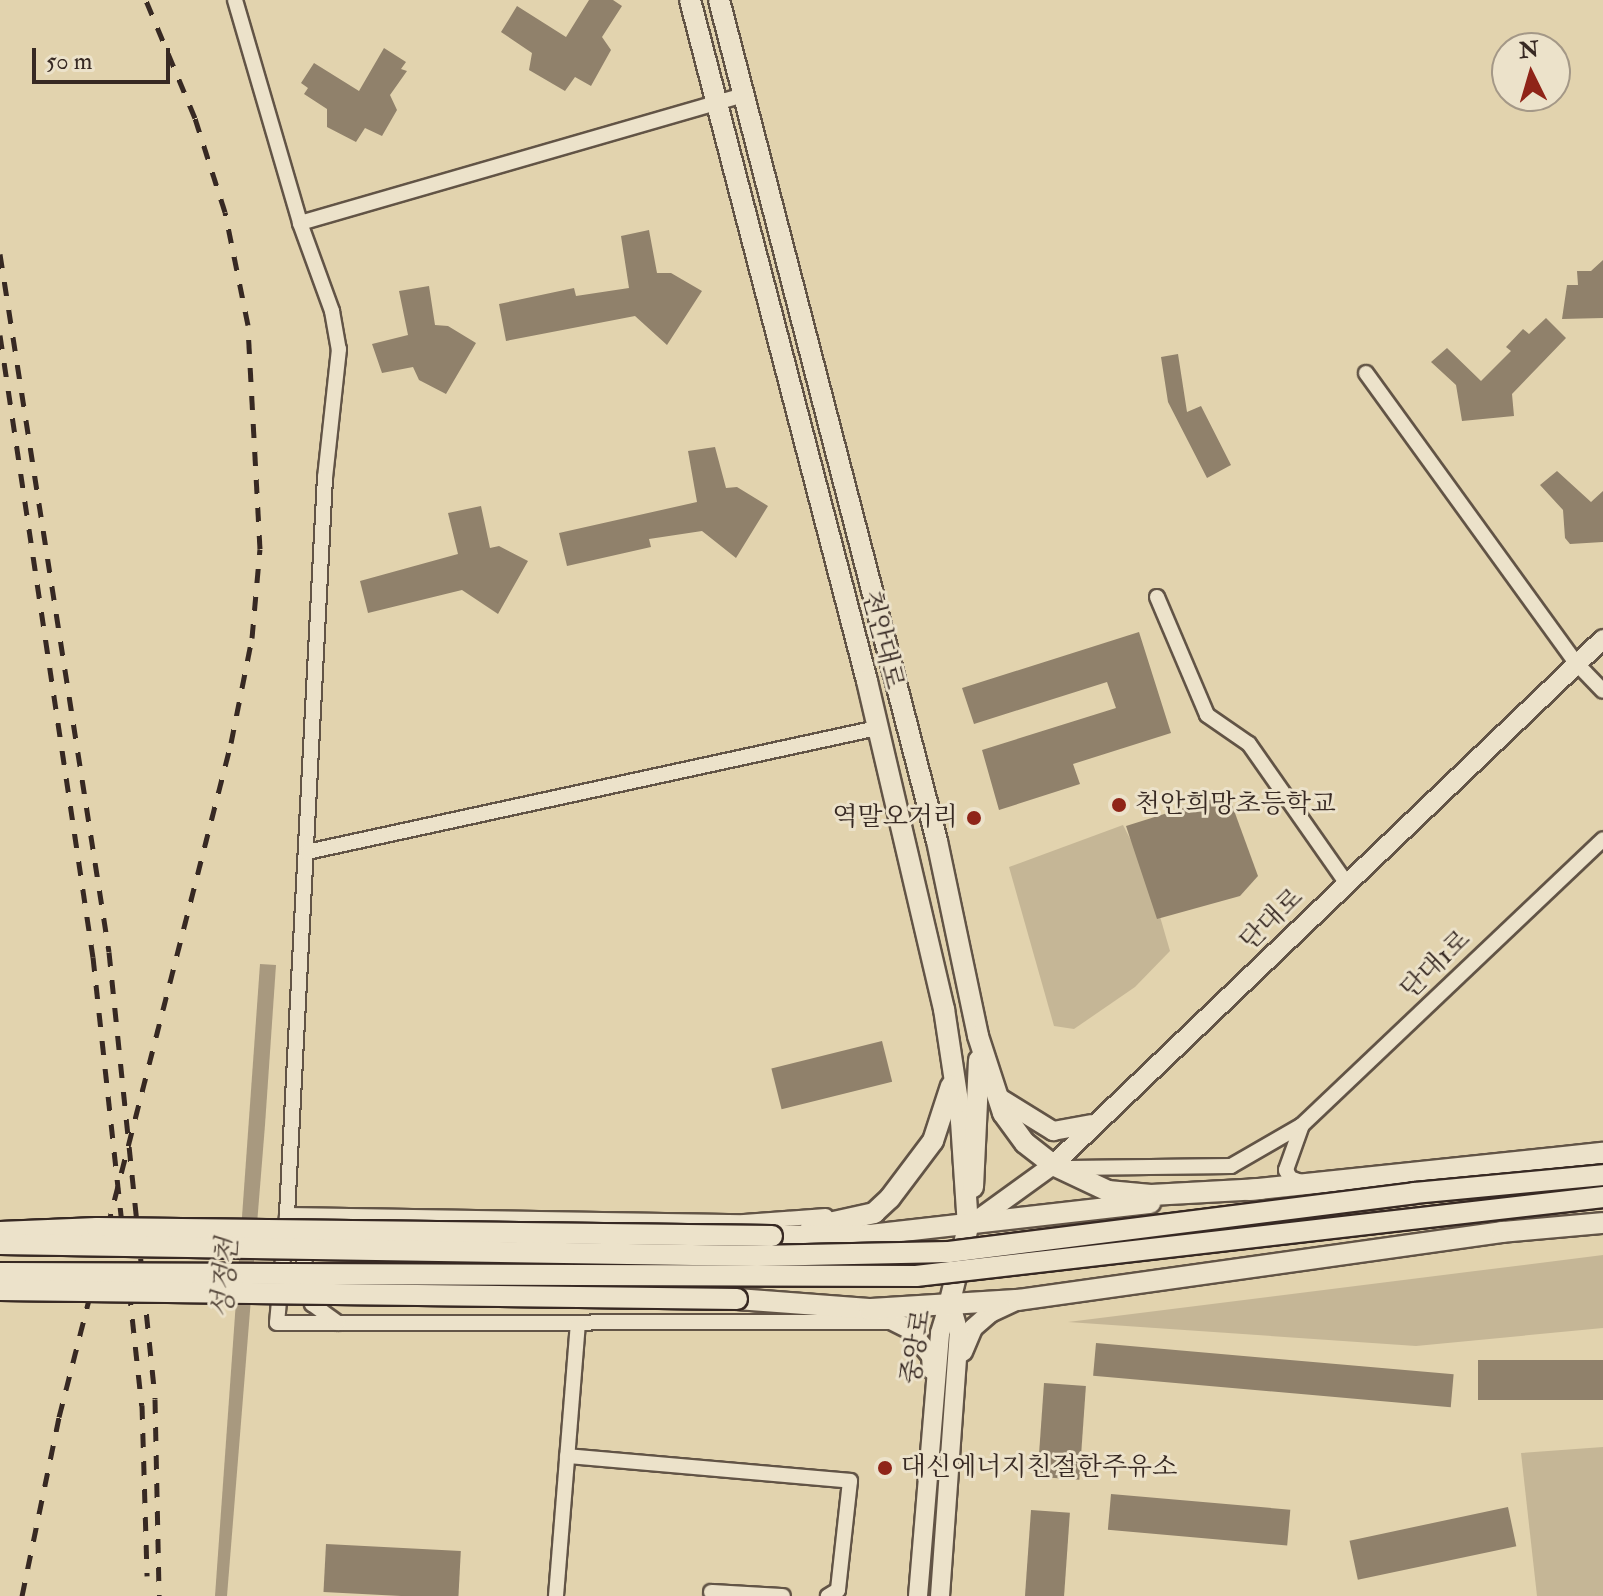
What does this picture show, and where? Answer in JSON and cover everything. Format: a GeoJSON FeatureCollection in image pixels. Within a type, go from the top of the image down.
{"type":"FeatureCollection","features":[{"type":"Feature","properties":{"kind":"main road","name":"천안대로"},"geometry":{"type":"LineString","coordinates":[[690,0],[877,728],[944,1009],[968,1227],[950,1301]]}},
{"type":"Feature","properties":{"kind":"main road","name":"천안대로"},"geometry":{"type":"LineString","coordinates":[[719,0],[937,841],[978,1036]]}},
{"type":"Feature","properties":{"kind":"main road"},"geometry":{"type":"LineString","coordinates":[[978,1036],[998,1097],[1025,1143],[1053,1165],[1108,1191],[1151,1195],[1261,1189]]}},
{"type":"Feature","properties":{"kind":"main road"},"geometry":{"type":"LineString","coordinates":[[968,1227],[977,1160],[978,1036]]}},
{"type":"Feature","properties":{"kind":"main road"},"geometry":{"type":"LineString","coordinates":[[772,1236],[874,1213],[914,1171],[933,1141],[948,1103],[953,1072]]}},
{"type":"Feature","properties":{"kind":"main road"},"geometry":{"type":"LineString","coordinates":[[0,1232],[112,1228],[772,1236],[968,1227],[1304,1183],[1603,1153]]}},
{"type":"Feature","properties":{"kind":"main road"},"geometry":{"type":"LineString","coordinates":[[0,1244],[757,1256],[949,1252],[1414,1193],[1603,1175]]}},
{"type":"Feature","properties":{"kind":"main road"},"geometry":{"type":"LineString","coordinates":[[0,1273],[916,1276],[1603,1197]]}},
{"type":"Feature","properties":{"kind":"main road"},"geometry":{"type":"LineString","coordinates":[[0,1290],[737,1299],[869,1309],[950,1301],[1018,1300],[1502,1232],[1603,1223]]}},
{"type":"Feature","properties":{"kind":"street"},"geometry":{"type":"LineString","coordinates":[[235,0],[300,223],[332,311],[339,349],[325,477],[287,1215],[304,1263],[312,1304],[338,1323]]}},
{"type":"Feature","properties":{"kind":"street"},"geometry":{"type":"LineString","coordinates":[[300,223],[743,95]]}},
{"type":"Feature","properties":{"kind":"street"},"geometry":{"type":"LineString","coordinates":[[1366,373],[1577,664],[1603,691]]}},
{"type":"Feature","properties":{"kind":"street"},"geometry":{"type":"LineString","coordinates":[[1157,597],[1207,715],[1249,744],[1347,884]]}},
{"type":"Feature","properties":{"kind":"street","name":"단대로"},"geometry":{"type":"LineString","coordinates":[[968,1227],[1053,1165],[1603,639]]}},
{"type":"Feature","properties":{"kind":"street"},"geometry":{"type":"LineString","coordinates":[[307,852],[877,728]]}},
{"type":"Feature","properties":{"kind":"street","name":"단대1로"},"geometry":{"type":"LineString","coordinates":[[1302,1125],[1603,839]]}},
{"type":"Feature","properties":{"kind":"street"},"geometry":{"type":"LineString","coordinates":[[998,1097],[1053,1131],[1078,1130],[1101,1119]]}},
{"type":"Feature","properties":{"kind":"street"},"geometry":{"type":"LineString","coordinates":[[1053,1165],[1088,1170],[1231,1166],[1302,1125]]}},
{"type":"Feature","properties":{"kind":"street"},"geometry":{"type":"LineString","coordinates":[[1302,1125],[1286,1170],[1290,1178],[1304,1183]]}},
{"type":"Feature","properties":{"kind":"street"},"geometry":{"type":"LineString","coordinates":[[287,1215],[744,1222],[874,1213]]}},
{"type":"Feature","properties":{"kind":"street","name":"중앙로"},"geometry":{"type":"LineString","coordinates":[[287,1215],[277,1323],[894,1322]]}},
{"type":"Feature","properties":{"kind":"street"},"geometry":{"type":"LineString","coordinates":[[304,1263],[310,1239],[341,1216]]}},
{"type":"Feature","properties":{"kind":"street"},"geometry":{"type":"LineString","coordinates":[[957,1365],[973,1328],[990,1313],[1018,1300]]}},
{"type":"Feature","properties":{"kind":"street","name":"중앙로"},"geometry":{"type":"LineString","coordinates":[[940,1596],[959,1333],[950,1301]]}},
{"type":"Feature","properties":{"kind":"street","name":"중앙로"},"geometry":{"type":"LineString","coordinates":[[918,1596],[940,1333],[950,1301]]}},
{"type":"Feature","properties":{"kind":"street"},"geometry":{"type":"LineString","coordinates":[[869,1309],[909,1329],[931,1356],[935,1401]]}},
{"type":"Feature","properties":{"kind":"street"},"geometry":{"type":"LineString","coordinates":[[556,1596],[578,1324]]}},
{"type":"Feature","properties":{"kind":"street"},"geometry":{"type":"LineString","coordinates":[[567,1456],[850,1481],[838,1590],[828,1596]]}},
{"type":"Feature","properties":{"kind":"street"},"geometry":{"type":"LineString","coordinates":[[711,1592],[783,1596]]}},
{"type":"Feature","properties":{"kind":"shaded area"},"geometry":{"type":"Polygon","coordinates":[[[1123,825],[1147,872],[1170,951],[1135,987],[1074,1029],[1054,1026],[1009,867],[1123,825]]]}},
{"type":"Feature","properties":{"kind":"shaded area"},"geometry":{"type":"Polygon","coordinates":[[[260,964],[276,965],[265,1125],[227,1596],[215,1596],[260,964]]]}},
{"type":"Feature","properties":{"kind":"shaded area"},"geometry":{"type":"Polygon","coordinates":[[[1603,1255],[1603,1328],[1416,1346],[1068,1322],[1603,1255]]]}},
{"type":"Feature","properties":{"kind":"shaded area"},"geometry":{"type":"Polygon","coordinates":[[[1603,1447],[1603,1596],[1537,1596],[1521,1453],[1603,1447]]]}},
{"type":"Feature","properties":{"kind":"building"},"geometry":{"type":"Polygon","coordinates":[[[589,0],[613,0],[622,6],[602,37],[611,50],[591,86],[575,77],[565,91],[529,70],[532,53],[501,32],[517,6],[566,37],[589,0]]]}},
{"type":"Feature","properties":{"kind":"building"},"geometry":{"type":"Polygon","coordinates":[[[384,48],[406,62],[401,69],[407,71],[390,95],[397,110],[382,136],[365,128],[356,142],[327,127],[327,109],[304,94],[308,88],[301,83],[314,63],[359,91],[384,48]]]}},
{"type":"Feature","properties":{"kind":"building"},"geometry":{"type":"Polygon","coordinates":[[[649,230],[657,273],[671,273],[702,291],[667,345],[635,316],[506,341],[499,304],[574,288],[576,296],[629,288],[621,236],[649,230]]]}},
{"type":"Feature","properties":{"kind":"building"},"geometry":{"type":"Polygon","coordinates":[[[1603,260],[1603,318],[1562,319],[1567,285],[1578,285],[1577,271],[1591,271],[1603,260]]]}},
{"type":"Feature","properties":{"kind":"building"},"geometry":{"type":"Polygon","coordinates":[[[429,286],[435,325],[448,326],[476,343],[446,394],[419,380],[413,367],[382,373],[372,344],[408,335],[399,291],[429,286]]]}},
{"type":"Feature","properties":{"kind":"building"},"geometry":{"type":"Polygon","coordinates":[[[1546,318],[1566,338],[1512,394],[1514,416],[1462,421],[1456,385],[1431,362],[1447,348],[1481,381],[1511,351],[1506,347],[1523,329],[1529,334],[1546,318]]]}},
{"type":"Feature","properties":{"kind":"building"},"geometry":{"type":"Polygon","coordinates":[[[1178,354],[1187,412],[1201,406],[1231,465],[1207,478],[1168,402],[1161,357],[1178,354]]]}},
{"type":"Feature","properties":{"kind":"building"},"geometry":{"type":"Polygon","coordinates":[[[715,447],[726,488],[737,487],[768,506],[736,558],[702,531],[649,539],[651,547],[567,566],[559,533],[697,502],[688,451],[715,447]]]}},
{"type":"Feature","properties":{"kind":"building"},"geometry":{"type":"Polygon","coordinates":[[[1557,471],[1591,502],[1603,491],[1603,542],[1570,544],[1565,538],[1563,510],[1540,485],[1557,471]]]}},
{"type":"Feature","properties":{"kind":"building"},"geometry":{"type":"Polygon","coordinates":[[[481,506],[490,548],[499,546],[528,561],[498,614],[462,590],[368,613],[360,581],[458,554],[448,513],[481,506]]]}},
{"type":"Feature","properties":{"kind":"building"},"geometry":{"type":"Polygon","coordinates":[[[1139,632],[1171,733],[1073,764],[1080,784],[999,810],[982,750],[1116,708],[1107,682],[974,724],[962,688],[1139,632]]]}},
{"type":"Feature","properties":{"kind":"building"},"geometry":{"type":"Polygon","coordinates":[[[1228,794],[1258,876],[1240,896],[1157,919],[1126,826],[1228,794]]]}},
{"type":"Feature","properties":{"kind":"building"},"geometry":{"type":"Polygon","coordinates":[[[882,1041],[892,1082],[782,1109],[771,1069],[882,1041]]]}},
{"type":"Feature","properties":{"kind":"building"},"geometry":{"type":"Polygon","coordinates":[[[1096,1343],[1454,1374],[1451,1407],[1093,1376],[1096,1343]]]}},
{"type":"Feature","properties":{"kind":"building"},"geometry":{"type":"Polygon","coordinates":[[[1478,1360],[1603,1360],[1603,1400],[1478,1400],[1478,1360]]]}},
{"type":"Feature","properties":{"kind":"building"},"geometry":{"type":"Polygon","coordinates":[[[1044,1383],[1086,1386],[1079,1480],[1037,1477],[1044,1383]]]}},
{"type":"Feature","properties":{"kind":"building"},"geometry":{"type":"Polygon","coordinates":[[[1111,1494],[1290,1510],[1287,1546],[1108,1530],[1111,1494]]]}},
{"type":"Feature","properties":{"kind":"building"},"geometry":{"type":"Polygon","coordinates":[[[1508,1507],[1516,1546],[1358,1580],[1350,1541],[1508,1507]]]}},
{"type":"Feature","properties":{"kind":"building"},"geometry":{"type":"Polygon","coordinates":[[[1031,1510],[1070,1513],[1064,1596],[1025,1596],[1031,1510]]]}},
{"type":"Feature","properties":{"kind":"building"},"geometry":{"type":"Polygon","coordinates":[[[326,1544],[461,1551],[458,1596],[323,1592],[326,1544]]]}},
{"type":"Feature","properties":{"kind":"railway"},"geometry":{"type":"LineString","coordinates":[[22,1596],[59,1417],[231,743],[252,638],[260,549],[248,325],[225,212],[195,118],[146,0]]}},
{"type":"Feature","properties":{"kind":"railway"},"geometry":{"type":"LineString","coordinates":[[0,254],[109,952],[155,1399],[159,1596]]}},
{"type":"Feature","properties":{"kind":"railway"},"geometry":{"type":"LineString","coordinates":[[0,335],[93,957],[142,1405],[147,1576]]}},
{"type":"Feature","properties":{"kind":"place","name":"천안희망초등학교"},"geometry":{"type":"Point","coordinates":[1119,805]}},
{"type":"Feature","properties":{"kind":"place","name":"역말오거리"},"geometry":{"type":"Point","coordinates":[974,818]}},
{"type":"Feature","properties":{"kind":"place","name":"대신에너지친절한주유소"},"geometry":{"type":"Point","coordinates":[885,1468]}},
{"type":"Feature","properties":{"kind":"water label","name":"성정천"},"geometry":{"type":"Point","coordinates":[226,1278]}}]}
